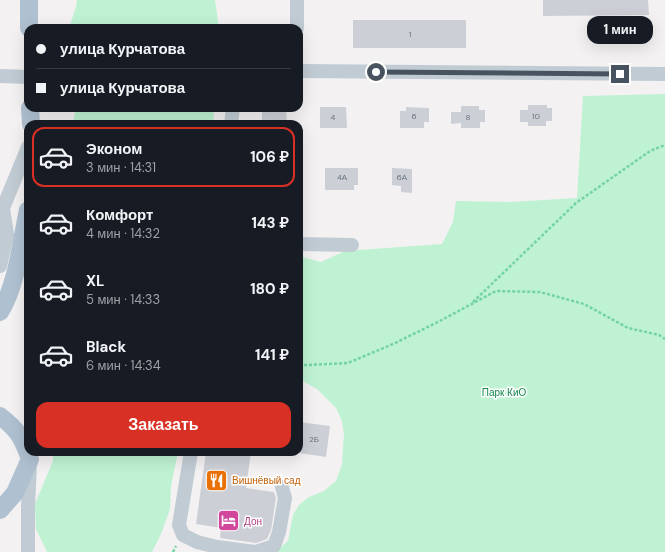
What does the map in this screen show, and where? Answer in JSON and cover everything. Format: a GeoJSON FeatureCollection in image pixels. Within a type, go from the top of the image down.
{"type":"FeatureCollection","features":[{"type":"Feature","properties":{"kind":"main road"},"geometry":{"type":"LineString","coordinates":[[29,0],[29,24]]}},
{"type":"Feature","properties":{"kind":"main road"},"geometry":{"type":"LineString","coordinates":[[0,312],[5,305],[16,273],[24,231]]}},
{"type":"Feature","properties":{"kind":"main road"},"geometry":{"type":"LineString","coordinates":[[0,416],[18,432],[24,444]]}},
{"type":"Feature","properties":{"kind":"main road"},"geometry":{"type":"LineString","coordinates":[[0,510],[15,493],[30,456]]}},
{"type":"Feature","properties":{"kind":"street"},"geometry":{"type":"LineString","coordinates":[[297,0],[297,24]]}},
{"type":"Feature","properties":{"kind":"street"},"geometry":{"type":"LineString","coordinates":[[303,71],[665,74]]}},
{"type":"Feature","properties":{"kind":"street"},"geometry":{"type":"LineString","coordinates":[[0,76],[24,76]]}},
{"type":"Feature","properties":{"kind":"street"},"geometry":{"type":"LineString","coordinates":[[0,266],[7,235],[2,209],[24,157]]}},
{"type":"Feature","properties":{"kind":"street"},"geometry":{"type":"LineString","coordinates":[[303,244],[352,246]]}},
{"type":"Feature","properties":{"kind":"street"},"geometry":{"type":"LineString","coordinates":[[28,552],[30,456]]}},
{"type":"Feature","properties":{"kind":"street"},"geometry":{"type":"LineString","coordinates":[[190,456],[179,525],[183,535],[197,542],[217,547],[256,552],[274,546],[280,532],[285,498],[282,487]]}},
{"type":"Feature","properties":{"kind":"path"},"geometry":{"type":"LineString","coordinates":[[470,305],[576,203],[650,151],[665,145]]}},
{"type":"Feature","properties":{"kind":"path"},"geometry":{"type":"LineString","coordinates":[[303,365],[348,363],[400,341],[496,291],[540,292],[584,304],[628,328],[659,335],[665,339]]}},
{"type":"Feature","properties":{"kind":"green space"},"geometry":{"type":"Polygon","coordinates":[[[77,0],[215,0],[218,24],[70,24],[77,0]]]}},
{"type":"Feature","properties":{"kind":"green space","name":"Парк КиО"},"geometry":{"type":"Polygon","coordinates":[[[665,94],[665,552],[275,552],[288,541],[293,515],[299,505],[309,497],[324,491],[336,481],[342,464],[344,434],[342,421],[336,408],[317,389],[303,381],[303,257],[321,262],[345,251],[442,244],[453,222],[456,201],[511,202],[577,198],[583,96],[665,94]]]}},
{"type":"Feature","properties":{"kind":"green space"},"geometry":{"type":"Polygon","coordinates":[[[75,112],[214,113],[213,120],[74,120],[75,112]]]}},
{"type":"Feature","properties":{"kind":"green space"},"geometry":{"type":"Polygon","coordinates":[[[53,456],[177,456],[171,486],[170,509],[161,534],[152,552],[47,552],[36,529],[35,504],[53,461],[53,456]]]}},
{"type":"Feature","properties":{"kind":"building"},"geometry":{"type":"Polygon","coordinates":[[[543,0],[648,0],[649,15],[543,16],[543,0]]]}},
{"type":"Feature","properties":{"kind":"building"},"geometry":{"type":"Polygon","coordinates":[[[353,20],[466,20],[466,48],[353,48],[353,20]]]}},
{"type":"Feature","properties":{"kind":"building"},"geometry":{"type":"Polygon","coordinates":[[[528,105],[547,105],[547,108],[552,108],[552,121],[546,121],[546,126],[528,126],[528,122],[520,122],[520,110],[528,110],[528,105]]]}},
{"type":"Feature","properties":{"kind":"building"},"geometry":{"type":"Polygon","coordinates":[[[461,106],[479,106],[479,110],[485,110],[485,122],[480,122],[480,128],[461,128],[461,123],[451,124],[451,112],[461,112],[461,106]]]}},
{"type":"Feature","properties":{"kind":"building"},"geometry":{"type":"Polygon","coordinates":[[[320,107],[346,107],[347,128],[320,128],[320,107]]]}},
{"type":"Feature","properties":{"kind":"building"},"geometry":{"type":"Polygon","coordinates":[[[406,107],[429,108],[429,122],[424,122],[424,128],[400,128],[400,111],[406,111],[406,107]]]}},
{"type":"Feature","properties":{"kind":"building"},"geometry":{"type":"Polygon","coordinates":[[[262,112],[286,112],[287,120],[262,120],[262,112]]]}},
{"type":"Feature","properties":{"kind":"building"},"geometry":{"type":"Polygon","coordinates":[[[325,168],[358,168],[358,185],[354,185],[354,190],[325,190],[325,168]]]}},
{"type":"Feature","properties":{"kind":"building"},"geometry":{"type":"Polygon","coordinates":[[[392,168],[412,169],[412,193],[401,192],[401,186],[392,185],[392,168]]]}},
{"type":"Feature","properties":{"kind":"building"},"geometry":{"type":"Polygon","coordinates":[[[303,423],[330,426],[326,457],[303,454],[303,423]]]}},
{"type":"Feature","properties":{"kind":"building"},"geometry":{"type":"Polygon","coordinates":[[[205,456],[250,456],[246,488],[274,492],[276,498],[271,530],[267,539],[256,543],[220,538],[221,528],[196,524],[205,456]]]}},
{"type":"Feature","properties":{"kind":"place","name":"Вишнёвый сад"},"geometry":{"type":"Point","coordinates":[216,480]}},
{"type":"Feature","properties":{"kind":"place","name":"Дон"},"geometry":{"type":"Point","coordinates":[229,521]}},
{"type":"Feature","properties":{"kind":"route"},"geometry":{"type":"LineString","coordinates":[[376,72],[620,74]]}}]}
